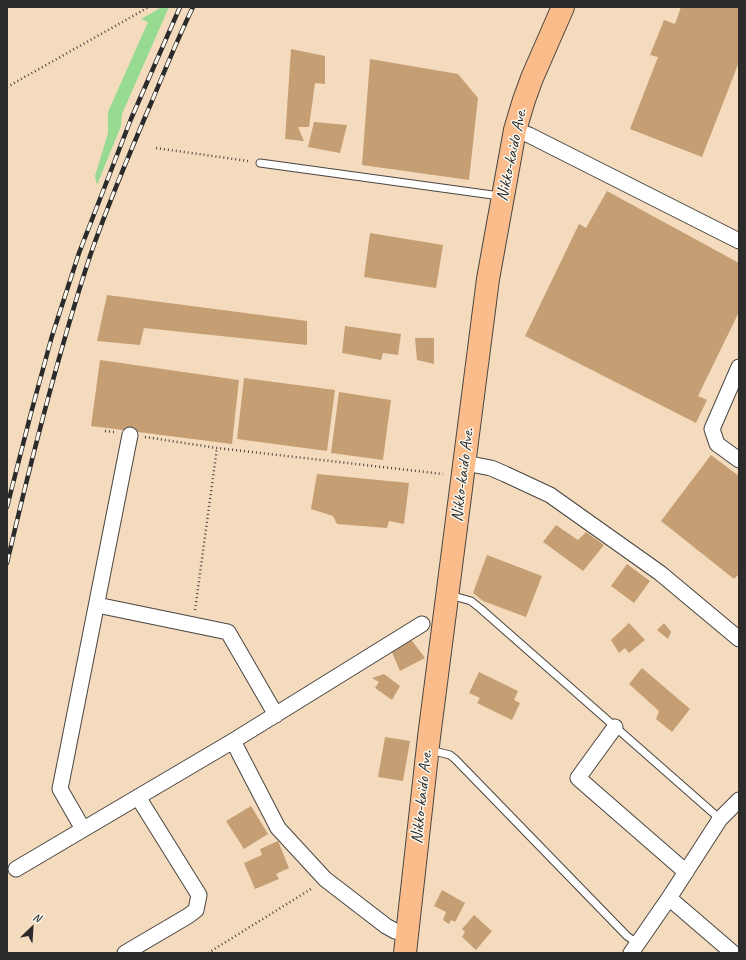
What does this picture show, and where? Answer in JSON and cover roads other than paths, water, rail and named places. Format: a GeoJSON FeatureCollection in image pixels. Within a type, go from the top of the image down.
{"type":"FeatureCollection","features":[{"type":"Feature","properties":{"kind":"highway","name":"Nikko-kaido Ave."},"geometry":{"type":"LineString","coordinates":[[407,948],[427,749],[488,279],[515,130],[532,78],[563,7]]}},
{"type":"Feature","properties":{"kind":"street"},"geometry":{"type":"LineString","coordinates":[[515,130],[529,135],[739,242]]}},
{"type":"Feature","properties":{"kind":"street"},"geometry":{"type":"LineString","coordinates":[[739,367],[712,429],[717,444],[739,460]]}},
{"type":"Feature","properties":{"kind":"street"},"geometry":{"type":"LineString","coordinates":[[83,829],[60,789],[130,435]]}},
{"type":"Feature","properties":{"kind":"street"},"geometry":{"type":"LineString","coordinates":[[464,470],[491,468],[550,496],[660,573],[739,639]]}},
{"type":"Feature","properties":{"kind":"street"},"geometry":{"type":"LineString","coordinates":[[97,605],[228,632],[276,715]]}},
{"type":"Feature","properties":{"kind":"street"},"geometry":{"type":"LineString","coordinates":[[16,869],[233,741],[422,624]]}},
{"type":"Feature","properties":{"kind":"street"},"geometry":{"type":"LineString","coordinates":[[615,727],[578,778],[686,872]]}},
{"type":"Feature","properties":{"kind":"street"},"geometry":{"type":"LineString","coordinates":[[233,741],[278,828],[325,879],[390,929],[395,931],[407,948]]}},
{"type":"Feature","properties":{"kind":"street"},"geometry":{"type":"LineString","coordinates":[[125,953],[196,910],[199,895],[138,797]]}},
{"type":"Feature","properties":{"kind":"street"},"geometry":{"type":"LineString","coordinates":[[634,949],[670,898],[720,818],[739,800]]}},
{"type":"Feature","properties":{"kind":"street"},"geometry":{"type":"LineString","coordinates":[[670,898],[733,953]]}},
{"type":"Feature","properties":{"kind":"lane"},"geometry":{"type":"LineString","coordinates":[[260,163],[503,197]]}},
{"type":"Feature","properties":{"kind":"lane"},"geometry":{"type":"LineString","coordinates":[[448,595],[471,602],[481,609],[720,818]]}},
{"type":"Feature","properties":{"kind":"lane"},"geometry":{"type":"LineString","coordinates":[[427,749],[450,755],[455,759],[627,936],[634,949]]}},
{"type":"Feature","properties":{"kind":"railway"},"geometry":{"type":"LineString","coordinates":[[7,507],[52,336],[79,253],[131,119],[180,7]]}},
{"type":"Feature","properties":{"kind":"railway"},"geometry":{"type":"LineString","coordinates":[[7,563],[45,409],[66,332],[90,256],[127,159],[193,7]]}}]}
